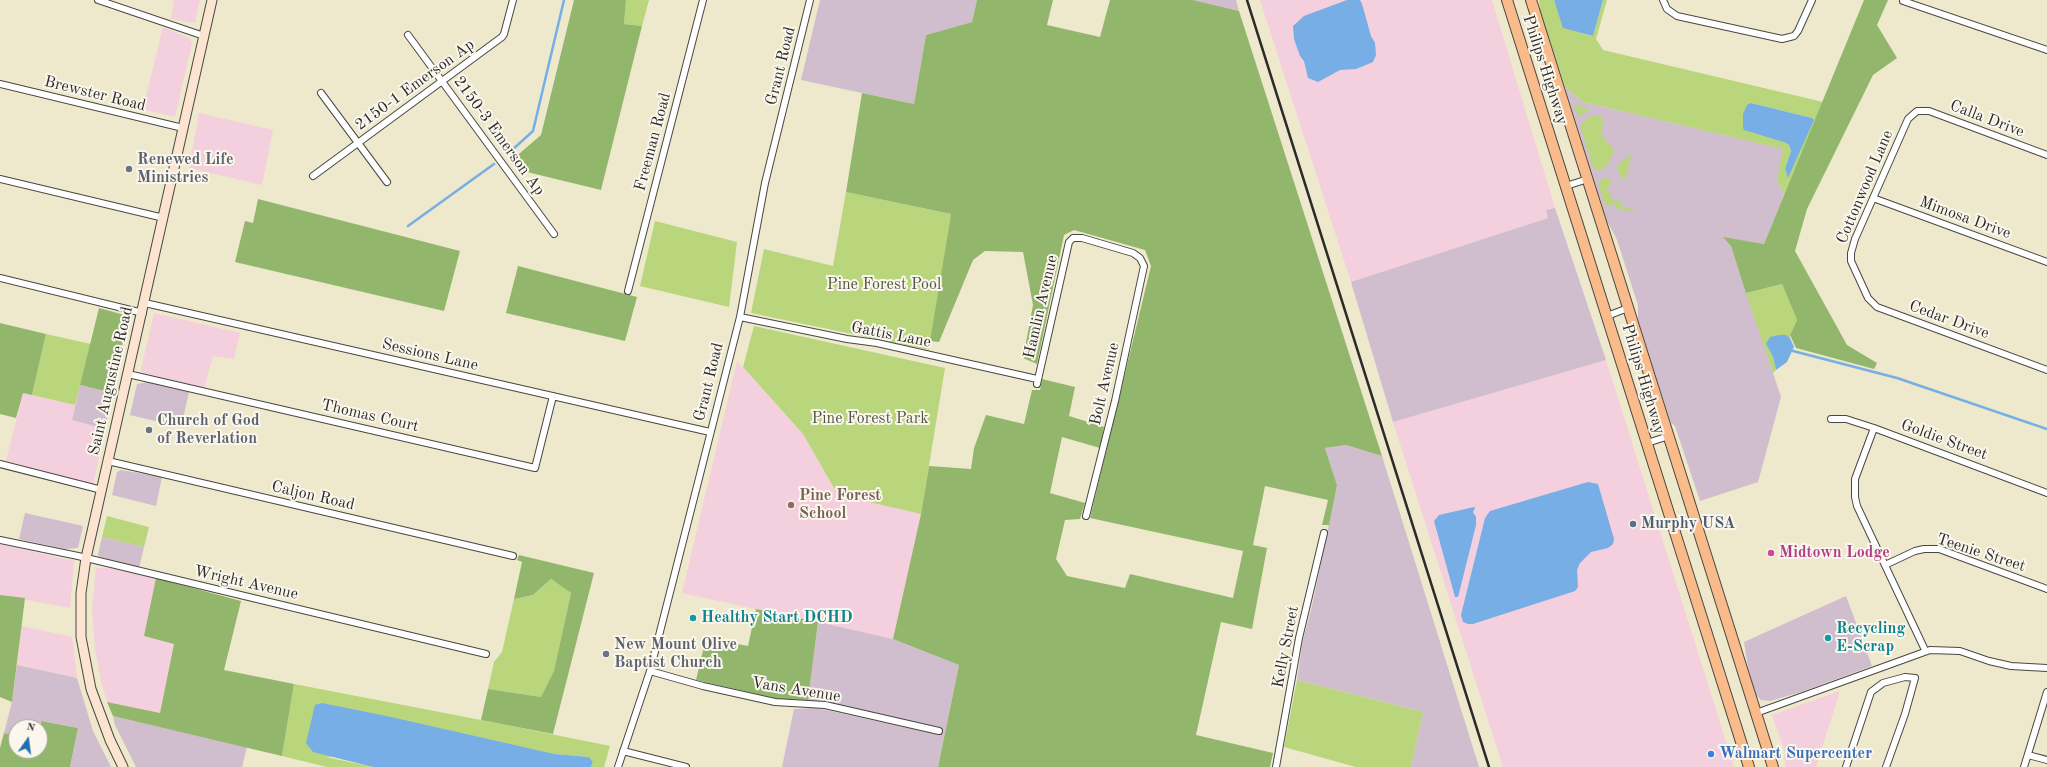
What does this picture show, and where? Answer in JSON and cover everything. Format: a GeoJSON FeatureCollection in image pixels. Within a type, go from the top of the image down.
{"type":"FeatureCollection","features":[{"type":"Feature","properties":{"kind":"main road","name":"Saint Augustine Road"},"geometry":{"type":"LineString","coordinates":[[123,767],[102,720],[91,689],[86,666],[80,612],[86,558],[143,313],[212,0]]}},
{"type":"Feature","properties":{"kind":"main road","name":"Philips Highway"},"geometry":{"type":"LineString","coordinates":[[1507,0],[1749,767]]}},
{"type":"Feature","properties":{"kind":"main road","name":"Philips Highway"},"geometry":{"type":"LineString","coordinates":[[1531,0],[1773,767]]}},
{"type":"Feature","properties":{"kind":"street"},"geometry":{"type":"LineString","coordinates":[[98,0],[204,36]]}},
{"type":"Feature","properties":{"kind":"street"},"geometry":{"type":"LineString","coordinates":[[120,7],[122,0]]}},
{"type":"Feature","properties":{"kind":"street","name":"2150-1 Emerson Ap"},"geometry":{"type":"LineString","coordinates":[[313,176],[502,37],[513,0]]}},
{"type":"Feature","properties":{"kind":"street","name":"Freeman Road"},"geometry":{"type":"LineString","coordinates":[[628,291],[703,0]]}},
{"type":"Feature","properties":{"kind":"street","name":"Grant Road"},"geometry":{"type":"LineString","coordinates":[[618,767],[650,671],[740,317],[765,183],[810,0]]}},
{"type":"Feature","properties":{"kind":"street"},"geometry":{"type":"LineString","coordinates":[[1664,2],[1671,13],[1677,16],[1775,39],[1788,39],[1794,36],[1798,31],[1812,0]]}},
{"type":"Feature","properties":{"kind":"street"},"geometry":{"type":"LineString","coordinates":[[1903,1],[2047,50]]}},
{"type":"Feature","properties":{"kind":"street","name":"2150-3 Emerson Ap"},"geometry":{"type":"LineString","coordinates":[[408,35],[554,234]]}},
{"type":"Feature","properties":{"kind":"street","name":"Brewster Road"},"geometry":{"type":"LineString","coordinates":[[0,84],[183,128]]}},
{"type":"Feature","properties":{"kind":"street"},"geometry":{"type":"LineString","coordinates":[[321,93],[387,182]]}},
{"type":"Feature","properties":{"kind":"street","name":"Calla Drive"},"geometry":{"type":"LineString","coordinates":[[1917,111],[1929,111],[2047,155]]}},
{"type":"Feature","properties":{"kind":"street","name":"Cottonwood Lane"},"geometry":{"type":"LineString","coordinates":[[1858,276],[1852,261],[1852,246],[1908,118],[1917,111]]}},
{"type":"Feature","properties":{"kind":"street"},"geometry":{"type":"LineString","coordinates":[[0,179],[164,218]]}},
{"type":"Feature","properties":{"kind":"street"},"geometry":{"type":"LineString","coordinates":[[1566,186],[1588,179]]}},
{"type":"Feature","properties":{"kind":"street","name":"Mimosa Drive"},"geometry":{"type":"LineString","coordinates":[[1873,198],[2047,262]]}},
{"type":"Feature","properties":{"kind":"street","name":"Hamlin Avenue"},"geometry":{"type":"LineString","coordinates":[[1037,382],[1069,242],[1073,238],[1082,238],[1133,253],[1140,258]]}},
{"type":"Feature","properties":{"kind":"street","name":"Bolt Avenue"},"geometry":{"type":"LineString","coordinates":[[1086,516],[1115,401],[1144,266],[1140,258]]}},
{"type":"Feature","properties":{"kind":"street","name":"Cedar Drive"},"geometry":{"type":"LineString","coordinates":[[1858,276],[1868,298],[1877,307],[2047,370]]}},
{"type":"Feature","properties":{"kind":"street"},"geometry":{"type":"LineString","coordinates":[[0,278],[143,313]]}},
{"type":"Feature","properties":{"kind":"street","name":"Sessions Lane"},"geometry":{"type":"LineString","coordinates":[[145,303],[710,432]]}},
{"type":"Feature","properties":{"kind":"street"},"geometry":{"type":"LineString","coordinates":[[1607,316],[1628,308]]}},
{"type":"Feature","properties":{"kind":"street","name":"Gattis Lane"},"geometry":{"type":"LineString","coordinates":[[740,317],[877,344],[1037,382]]}},
{"type":"Feature","properties":{"kind":"street","name":"Thomas Court"},"geometry":{"type":"LineString","coordinates":[[128,374],[535,468],[553,396]]}},
{"type":"Feature","properties":{"kind":"street","name":"Goldie Street"},"geometry":{"type":"LineString","coordinates":[[1831,419],[1846,419],[1874,428],[2047,493]]}},
{"type":"Feature","properties":{"kind":"street"},"geometry":{"type":"LineString","coordinates":[[1874,428],[1855,479],[1855,497],[1857,506],[1925,650]]}},
{"type":"Feature","properties":{"kind":"street"},"geometry":{"type":"LineString","coordinates":[[1647,443],[1669,436]]}},
{"type":"Feature","properties":{"kind":"street","name":"Caljon Road"},"geometry":{"type":"LineString","coordinates":[[108,461],[513,556]]}},
{"type":"Feature","properties":{"kind":"street"},"geometry":{"type":"LineString","coordinates":[[0,464],[102,490]]}},
{"type":"Feature","properties":{"kind":"street","name":"Kelly Street"},"geometry":{"type":"LineString","coordinates":[[1276,767],[1299,638],[1324,533]]}},
{"type":"Feature","properties":{"kind":"street","name":"Wright Avenue"},"geometry":{"type":"LineString","coordinates":[[0,540],[86,558],[486,654]]}},
{"type":"Feature","properties":{"kind":"street","name":"Teenie Street"},"geometry":{"type":"LineString","coordinates":[[1885,565],[1916,551],[1924,549],[1939,549],[2047,588]]}},
{"type":"Feature","properties":{"kind":"street"},"geometry":{"type":"LineString","coordinates":[[1756,713],[1925,650],[1954,650],[1996,663],[2047,668]]}},
{"type":"Feature","properties":{"kind":"street","name":"Vans Avenue"},"geometry":{"type":"LineString","coordinates":[[650,671],[702,686],[774,702],[825,705],[939,731]]}},
{"type":"Feature","properties":{"kind":"street"},"geometry":{"type":"LineString","coordinates":[[1846,767],[1871,692],[1883,683],[1905,677],[1915,678],[1905,714],[1886,767]]}},
{"type":"Feature","properties":{"kind":"street"},"geometry":{"type":"LineString","coordinates":[[2024,767],[2047,692]]}},
{"type":"Feature","properties":{"kind":"street"},"geometry":{"type":"LineString","coordinates":[[623,752],[686,767]]}},
{"type":"Feature","properties":{"kind":"street"},"geometry":{"type":"LineString","coordinates":[[2028,754],[2047,760]]}},
{"type":"Feature","properties":{"kind":"shaded area"},"geometry":{"type":"Polygon","coordinates":[[[174,0],[200,0],[195,23],[171,19],[174,0]]]}},
{"type":"Feature","properties":{"kind":"shaded area"},"geometry":{"type":"Polygon","coordinates":[[[820,0],[977,0],[972,22],[926,35],[914,104],[801,80],[820,0]]]}},
{"type":"Feature","properties":{"kind":"shaded area"},"geometry":{"type":"Polygon","coordinates":[[[1193,0],[1236,0],[1239,11],[1193,0]]]}},
{"type":"Feature","properties":{"kind":"shaded area"},"geometry":{"type":"Polygon","coordinates":[[[1260,0],[1492,0],[1555,208],[1547,210],[1548,218],[1351,282],[1260,0]]]}},
{"type":"Feature","properties":{"kind":"shaded area"},"geometry":{"type":"Polygon","coordinates":[[[163,27],[189,38],[192,43],[175,117],[143,109],[163,27]]]}},
{"type":"Feature","properties":{"kind":"shaded area"},"geometry":{"type":"Polygon","coordinates":[[[1565,87],[1583,102],[1784,149],[1777,179],[1784,195],[1764,244],[1724,238],[1731,246],[1781,397],[1758,482],[1700,501],[1675,426],[1671,423],[1638,320],[1638,305],[1617,240],[1607,221],[1565,87]]]}},
{"type":"Feature","properties":{"kind":"shaded area"},"geometry":{"type":"Polygon","coordinates":[[[199,113],[273,130],[262,185],[189,168],[199,113]]]}},
{"type":"Feature","properties":{"kind":"shaded area"},"geometry":{"type":"Polygon","coordinates":[[[1555,208],[1606,360],[1393,422],[1351,282],[1548,218],[1546,210],[1555,208]]]}},
{"type":"Feature","properties":{"kind":"shaded area"},"geometry":{"type":"Polygon","coordinates":[[[154,313],[240,333],[234,359],[213,356],[204,388],[143,373],[141,370],[154,313]]]}},
{"type":"Feature","properties":{"kind":"shaded area"},"geometry":{"type":"Polygon","coordinates":[[[1606,360],[1734,767],[1503,767],[1393,422],[1606,360]]]}},
{"type":"Feature","properties":{"kind":"shaded area","name":"Pine Forest School"},"geometry":{"type":"Polygon","coordinates":[[[737,361],[803,434],[838,495],[921,514],[893,639],[682,593],[737,361]]]}},
{"type":"Feature","properties":{"kind":"shaded area"},"geometry":{"type":"Polygon","coordinates":[[[148,382],[189,392],[181,427],[130,415],[137,384],[148,382]]]}},
{"type":"Feature","properties":{"kind":"shaded area"},"geometry":{"type":"Polygon","coordinates":[[[80,385],[113,393],[105,429],[72,420],[80,385]]]}},
{"type":"Feature","properties":{"kind":"shaded area"},"geometry":{"type":"Polygon","coordinates":[[[23,393],[75,405],[72,420],[105,429],[93,486],[6,461],[23,393]]]}},
{"type":"Feature","properties":{"kind":"shaded area"},"geometry":{"type":"Polygon","coordinates":[[[1346,445],[1382,456],[1479,767],[1411,767],[1423,712],[1297,680],[1303,640],[1312,606],[1337,485],[1325,448],[1346,445]]]}},
{"type":"Feature","properties":{"kind":"shaded area"},"geometry":{"type":"Polygon","coordinates":[[[121,470],[162,477],[156,506],[112,495],[117,472],[121,470]]]}},
{"type":"Feature","properties":{"kind":"shaded area"},"geometry":{"type":"Polygon","coordinates":[[[25,513],[83,526],[78,548],[65,549],[19,539],[25,513]]]}},
{"type":"Feature","properties":{"kind":"shaded area"},"geometry":{"type":"Polygon","coordinates":[[[102,537],[144,547],[139,568],[100,557],[98,555],[102,537]]]}},
{"type":"Feature","properties":{"kind":"shaded area"},"geometry":{"type":"Polygon","coordinates":[[[0,544],[74,561],[70,608],[0,595],[0,544]]]}},
{"type":"Feature","properties":{"kind":"shaded area"},"geometry":{"type":"Polygon","coordinates":[[[96,568],[113,568],[156,578],[144,636],[174,643],[160,713],[107,702],[101,682],[95,649],[92,609],[96,568]]]}},
{"type":"Feature","properties":{"kind":"shaded area"},"geometry":{"type":"Polygon","coordinates":[[[1846,596],[1872,666],[1801,692],[1770,701],[1761,700],[1756,695],[1748,667],[1744,642],[1846,596]]]}},
{"type":"Feature","properties":{"kind":"shaded area"},"geometry":{"type":"Polygon","coordinates":[[[818,622],[893,639],[959,665],[938,767],[782,767],[794,709],[817,708],[940,735],[941,728],[808,700],[818,622]]]}},
{"type":"Feature","properties":{"kind":"shaded area"},"geometry":{"type":"Polygon","coordinates":[[[21,626],[72,637],[77,678],[17,665],[21,626]]]}},
{"type":"Feature","properties":{"kind":"shaded area"},"geometry":{"type":"Polygon","coordinates":[[[17,665],[77,678],[93,731],[111,767],[70,767],[78,728],[48,722],[48,719],[8,719],[8,734],[4,733],[12,702],[17,665]]]}},
{"type":"Feature","properties":{"kind":"shaded area"},"geometry":{"type":"Polygon","coordinates":[[[1840,691],[1816,767],[1786,767],[1784,758],[1785,752],[1772,715],[1840,691]]]}},
{"type":"Feature","properties":{"kind":"shaded area"},"geometry":{"type":"Polygon","coordinates":[[[113,716],[247,747],[242,767],[136,767],[115,725],[113,716]]]}},
{"type":"Feature","properties":{"kind":"green space"},"geometry":{"type":"Polygon","coordinates":[[[574,0],[626,0],[624,24],[642,26],[601,190],[523,171],[513,159],[541,135],[574,0]]]}},
{"type":"Feature","properties":{"kind":"green space"},"geometry":{"type":"Polygon","coordinates":[[[626,0],[649,0],[642,26],[624,24],[626,0]]]}},
{"type":"Feature","properties":{"kind":"green space"},"geometry":{"type":"Polygon","coordinates":[[[977,0],[1053,0],[1047,25],[1100,37],[1110,0],[1193,0],[1239,11],[1382,456],[1346,445],[1325,448],[1337,485],[1329,525],[1322,525],[1328,500],[1265,486],[1253,545],[1267,548],[1252,629],[1221,622],[1196,735],[1273,753],[1270,767],[938,767],[959,665],[893,639],[921,514],[929,466],[971,469],[974,448],[986,415],[1024,424],[1032,390],[1040,390],[1042,379],[1075,387],[1069,416],[1104,427],[1100,448],[1062,437],[1050,493],[1085,503],[1080,519],[1065,520],[1056,559],[1067,576],[1125,588],[1130,574],[1233,598],[1243,551],[1090,518],[1151,266],[1145,250],[1074,230],[1064,235],[1037,364],[1023,358],[1033,305],[1023,252],[985,251],[973,260],[939,342],[930,341],[951,214],[846,192],[862,93],[914,104],[926,35],[972,22],[977,0]]]}},
{"type":"Feature","properties":{"kind":"green space"},"geometry":{"type":"Polygon","coordinates":[[[1539,0],[1554,0],[1564,28],[1593,36],[1603,0],[1607,0],[1596,39],[1603,50],[1823,102],[1784,195],[1777,179],[1783,149],[1583,102],[1565,87],[1540,10],[1539,0]],[[1751,103],[1784,142],[1789,145],[1791,151],[1785,169],[1788,177],[1812,118],[1751,103]]]}},
{"type":"Feature","properties":{"kind":"green space"},"geometry":{"type":"Polygon","coordinates":[[[1864,0],[1888,0],[1877,25],[1897,58],[1873,75],[1807,209],[1795,251],[1847,345],[1877,363],[1874,369],[1796,348],[1790,335],[1797,320],[1782,284],[1746,293],[1731,246],[1723,237],[1764,244],[1864,0]]]}},
{"type":"Feature","properties":{"kind":"green space"},"geometry":{"type":"Polygon","coordinates":[[[1574,104],[1587,108],[1589,110],[1578,117],[1574,104]]]}},
{"type":"Feature","properties":{"kind":"green space"},"geometry":{"type":"Polygon","coordinates":[[[1591,115],[1603,117],[1602,135],[1612,146],[1614,151],[1606,167],[1600,170],[1594,170],[1580,125],[1591,115]]]}},
{"type":"Feature","properties":{"kind":"green space"},"geometry":{"type":"Polygon","coordinates":[[[1629,155],[1631,156],[1626,178],[1622,179],[1618,170],[1618,165],[1629,155]]]}},
{"type":"Feature","properties":{"kind":"green space"},"geometry":{"type":"Polygon","coordinates":[[[1604,178],[1609,179],[1613,183],[1607,187],[1613,201],[1618,200],[1622,206],[1634,210],[1633,212],[1616,208],[1614,204],[1605,206],[1598,183],[1604,178]]]}},
{"type":"Feature","properties":{"kind":"green space","name":"Pine Forest Pool"},"geometry":{"type":"Polygon","coordinates":[[[846,192],[951,214],[929,350],[751,313],[764,249],[833,266],[846,192]]]}},
{"type":"Feature","properties":{"kind":"green space"},"geometry":{"type":"Polygon","coordinates":[[[258,199],[460,251],[444,311],[235,262],[245,221],[253,223],[258,199]]]}},
{"type":"Feature","properties":{"kind":"green space"},"geometry":{"type":"Polygon","coordinates":[[[655,221],[737,242],[729,307],[640,286],[655,221]]]}},
{"type":"Feature","properties":{"kind":"green space"},"geometry":{"type":"Polygon","coordinates":[[[518,266],[637,297],[625,341],[506,313],[518,266]]]}},
{"type":"Feature","properties":{"kind":"green space"},"geometry":{"type":"Polygon","coordinates":[[[1782,284],[1797,320],[1790,338],[1786,335],[1766,344],[1773,357],[1776,370],[1773,373],[1746,293],[1782,284]]]}},
{"type":"Feature","properties":{"kind":"green space"},"geometry":{"type":"Polygon","coordinates":[[[99,308],[128,316],[113,393],[80,385],[99,308]]]}},
{"type":"Feature","properties":{"kind":"green space"},"geometry":{"type":"Polygon","coordinates":[[[0,323],[46,334],[32,395],[23,393],[16,418],[0,414],[0,323]]]}},
{"type":"Feature","properties":{"kind":"green space","name":"Pine Forest Park"},"geometry":{"type":"Polygon","coordinates":[[[754,326],[945,368],[921,514],[838,495],[803,434],[743,367],[754,326]]]}},
{"type":"Feature","properties":{"kind":"green space"},"geometry":{"type":"Polygon","coordinates":[[[46,334],[91,344],[75,405],[32,395],[46,334]]]}},
{"type":"Feature","properties":{"kind":"green space"},"geometry":{"type":"Polygon","coordinates":[[[107,516],[149,527],[144,547],[102,537],[107,516]]]}},
{"type":"Feature","properties":{"kind":"green space"},"geometry":{"type":"Polygon","coordinates":[[[519,555],[594,573],[553,734],[481,720],[488,689],[541,697],[554,671],[571,593],[551,579],[533,595],[514,599],[522,562],[517,560],[519,555]]]}},
{"type":"Feature","properties":{"kind":"green space"},"geometry":{"type":"Polygon","coordinates":[[[156,578],[241,601],[224,670],[294,684],[282,756],[113,716],[107,702],[160,713],[174,644],[144,636],[156,578]]]}},
{"type":"Feature","properties":{"kind":"green space"},"geometry":{"type":"Polygon","coordinates":[[[551,579],[571,593],[554,672],[541,697],[488,689],[494,662],[502,652],[514,599],[533,595],[551,579]]]}},
{"type":"Feature","properties":{"kind":"green space"},"geometry":{"type":"Polygon","coordinates":[[[0,595],[25,598],[12,702],[0,697],[0,595]]]}},
{"type":"Feature","properties":{"kind":"green space"},"geometry":{"type":"Polygon","coordinates":[[[756,609],[818,622],[808,700],[779,699],[696,680],[706,638],[748,646],[756,609]]]}},
{"type":"Feature","properties":{"kind":"green space"},"geometry":{"type":"Polygon","coordinates":[[[1297,680],[1423,712],[1411,767],[1356,767],[1284,747],[1297,680]]]}},
{"type":"Feature","properties":{"kind":"green space"},"geometry":{"type":"Polygon","coordinates":[[[294,684],[610,746],[604,767],[591,767],[593,762],[589,757],[554,754],[326,757],[373,767],[327,767],[282,756],[294,684]]]}},
{"type":"Feature","properties":{"kind":"green space"},"geometry":{"type":"Polygon","coordinates":[[[48,722],[78,728],[70,767],[0,767],[0,748],[4,733],[8,734],[8,759],[48,759],[48,722]]]}},
{"type":"Feature","properties":{"kind":"water"},"geometry":{"type":"Polygon","coordinates":[[[1347,0],[1360,0],[1362,4],[1371,36],[1375,43],[1376,55],[1373,62],[1356,69],[1340,70],[1318,82],[1308,78],[1304,61],[1300,56],[1294,39],[1293,26],[1304,16],[1347,0]]]}},
{"type":"Feature","properties":{"kind":"water"},"geometry":{"type":"Polygon","coordinates":[[[1554,0],[1603,0],[1593,36],[1563,28],[1554,0]]]}},
{"type":"Feature","properties":{"kind":"water"},"geometry":{"type":"Polygon","coordinates":[[[1751,103],[1812,118],[1814,120],[1788,178],[1785,169],[1791,151],[1789,145],[1784,142],[1744,130],[1743,128],[1743,114],[1747,105],[1751,103]]]}},
{"type":"Feature","properties":{"kind":"water"},"geometry":{"type":"Polygon","coordinates":[[[1786,335],[1790,338],[1794,347],[1787,362],[1776,370],[1773,357],[1766,344],[1770,337],[1786,335]]]}},
{"type":"Feature","properties":{"kind":"water"},"geometry":{"type":"Polygon","coordinates":[[[1588,482],[1598,484],[1614,539],[1613,544],[1608,548],[1591,552],[1580,563],[1577,570],[1578,587],[1575,591],[1473,624],[1463,622],[1461,615],[1485,518],[1490,511],[1588,482]]]}},
{"type":"Feature","properties":{"kind":"water"},"geometry":{"type":"Polygon","coordinates":[[[1474,507],[1473,512],[1476,517],[1476,525],[1458,597],[1455,597],[1434,521],[1439,515],[1474,507]]]}},
{"type":"Feature","properties":{"kind":"water"},"geometry":{"type":"Polygon","coordinates":[[[322,703],[554,754],[589,757],[593,762],[591,767],[373,767],[313,752],[306,743],[315,705],[322,703]]]}},
{"type":"Feature","properties":{"kind":"waterway"},"geometry":{"type":"LineString","coordinates":[[511,151],[533,131],[564,0]]}},
{"type":"Feature","properties":{"kind":"waterway"},"geometry":{"type":"LineString","coordinates":[[408,226],[494,164]]}},
{"type":"Feature","properties":{"kind":"waterway"},"geometry":{"type":"LineString","coordinates":[[1793,351],[1897,378],[2047,429]]}},
{"type":"Feature","properties":{"kind":"railway"},"geometry":{"type":"LineString","coordinates":[[1247,0],[1489,767]]}},
{"type":"Feature","properties":{"kind":"place","name":"Renewed Life Ministries"},"geometry":{"type":"Point","coordinates":[129,169]}},
{"type":"Feature","properties":{"kind":"place","name":"Church of God of Reverlation"},"geometry":{"type":"Point","coordinates":[149,430]}},
{"type":"Feature","properties":{"kind":"place","name":"Pine Forest School"},"geometry":{"type":"Point","coordinates":[791,505]}},
{"type":"Feature","properties":{"kind":"place","name":"Murphy USA"},"geometry":{"type":"Point","coordinates":[1633,524]}},
{"type":"Feature","properties":{"kind":"place","name":"Midtown Lodge"},"geometry":{"type":"Point","coordinates":[1771,553]}},
{"type":"Feature","properties":{"kind":"place","name":"Healthy Start DCHD"},"geometry":{"type":"Point","coordinates":[693,618]}},
{"type":"Feature","properties":{"kind":"place","name":"Recycling E-Scrap"},"geometry":{"type":"Point","coordinates":[1828,638]}},
{"type":"Feature","properties":{"kind":"place","name":"New Mount Olive Baptist Church"},"geometry":{"type":"Point","coordinates":[606,654]}},
{"type":"Feature","properties":{"kind":"place","name":"Walmart Supercenter"},"geometry":{"type":"Point","coordinates":[1711,754]}}]}
